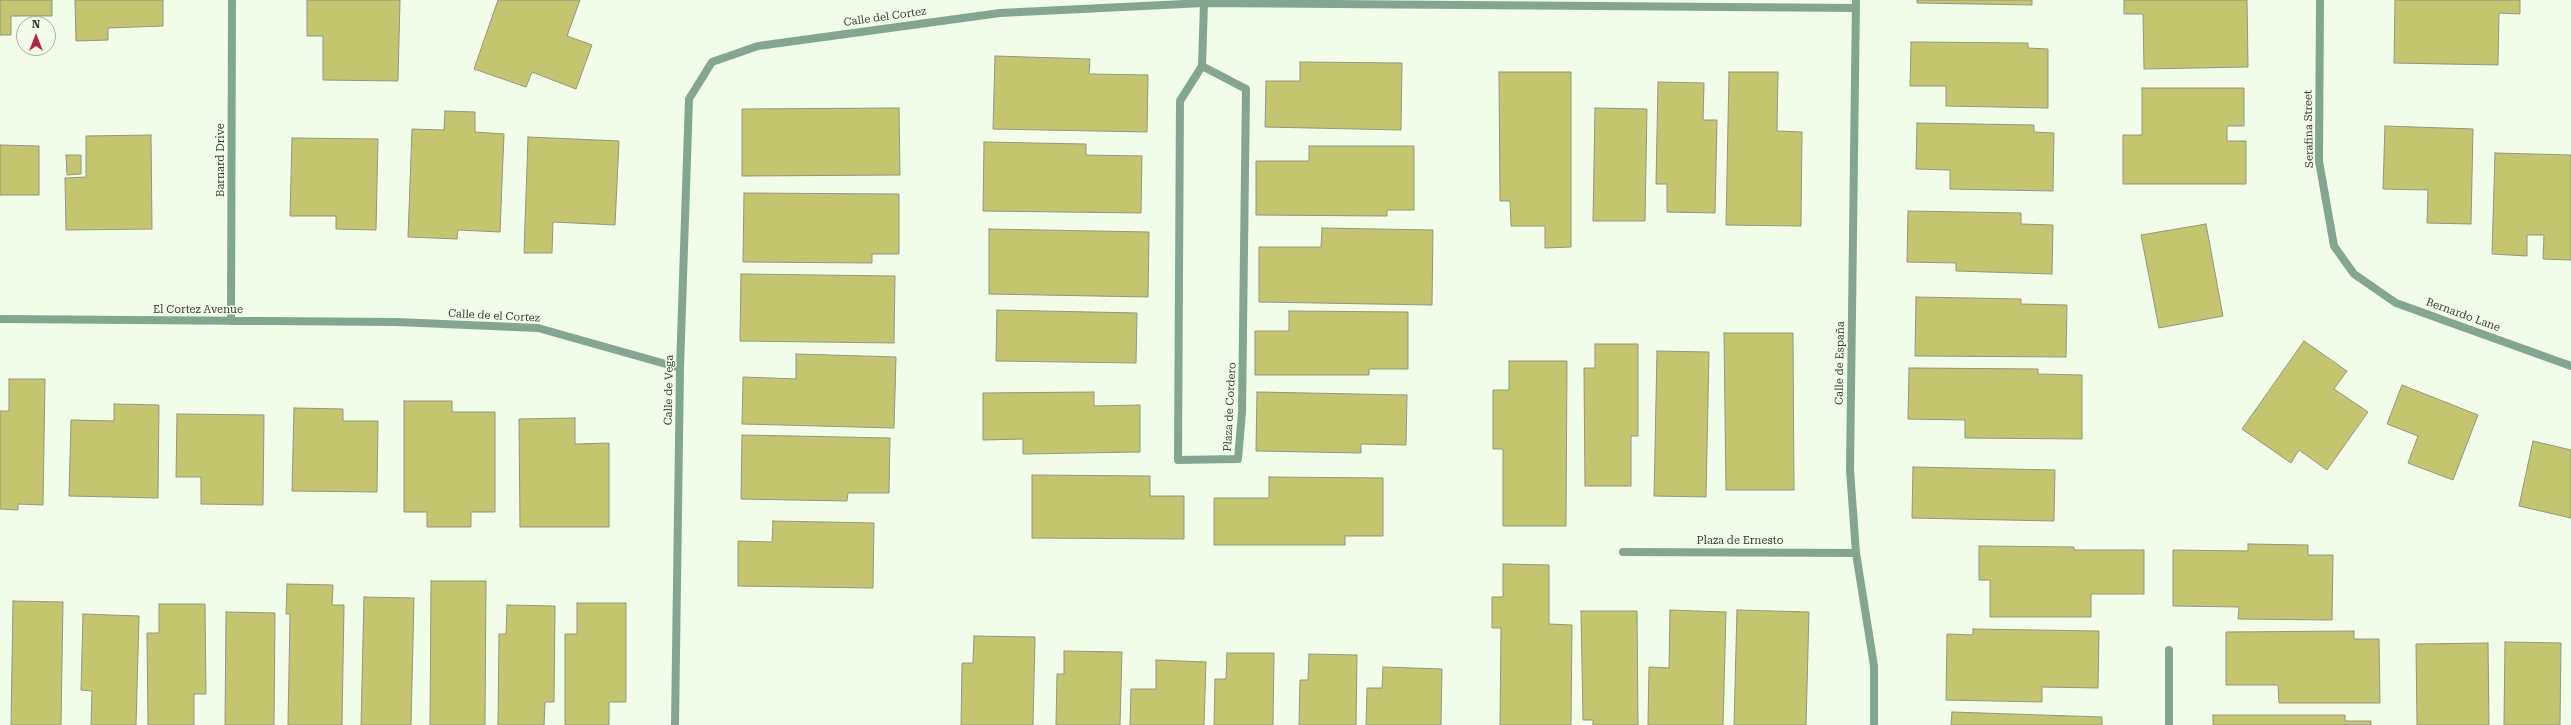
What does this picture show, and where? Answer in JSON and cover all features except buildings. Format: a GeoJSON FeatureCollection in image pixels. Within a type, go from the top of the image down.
{"type":"FeatureCollection","features":[{"type":"Feature","properties":{"kind":"street","name":"Barnard Drive"},"geometry":{"type":"LineString","coordinates":[[231,321],[232,0]]}},
{"type":"Feature","properties":{"kind":"street","name":"Serafina Street"},"geometry":{"type":"LineString","coordinates":[[2320,0],[2319,161],[2334,246],[2354,274]]}},
{"type":"Feature","properties":{"kind":"street","name":"Calle del Cortez"},"geometry":{"type":"LineString","coordinates":[[712,62],[758,46],[1000,12],[1204,4],[1856,4]]}},
{"type":"Feature","properties":{"kind":"street","name":"Plaza de Cordero"},"geometry":{"type":"LineString","coordinates":[[1202,66],[1246,89],[1242,412],[1238,459],[1178,460],[1180,102],[1202,66],[1204,4]]}},
{"type":"Feature","properties":{"kind":"street","name":"Calle de España"},"geometry":{"type":"LineString","coordinates":[[1856,4],[1850,470],[1856,553],[1874,666],[1874,725]]}},
{"type":"Feature","properties":{"kind":"street","name":"Calle de Vega"},"geometry":{"type":"LineString","coordinates":[[675,725],[680,368],[689,99],[712,62]]}},
{"type":"Feature","properties":{"kind":"street","name":"Bernardo Lane"},"geometry":{"type":"LineString","coordinates":[[2354,274],[2396,303],[2571,366]]}},
{"type":"Feature","properties":{"kind":"street","name":"El Cortez Avenue"},"geometry":{"type":"LineString","coordinates":[[0,319],[396,322]]}},
{"type":"Feature","properties":{"kind":"street","name":"Calle de el Cortez"},"geometry":{"type":"LineString","coordinates":[[396,322],[538,328],[680,368]]}},
{"type":"Feature","properties":{"kind":"street","name":"Plaza de Ernesto"},"geometry":{"type":"LineString","coordinates":[[1623,552],[1856,553]]}},
{"type":"Feature","properties":{"kind":"street"},"geometry":{"type":"LineString","coordinates":[[2169,725],[2170,650]]}}]}
